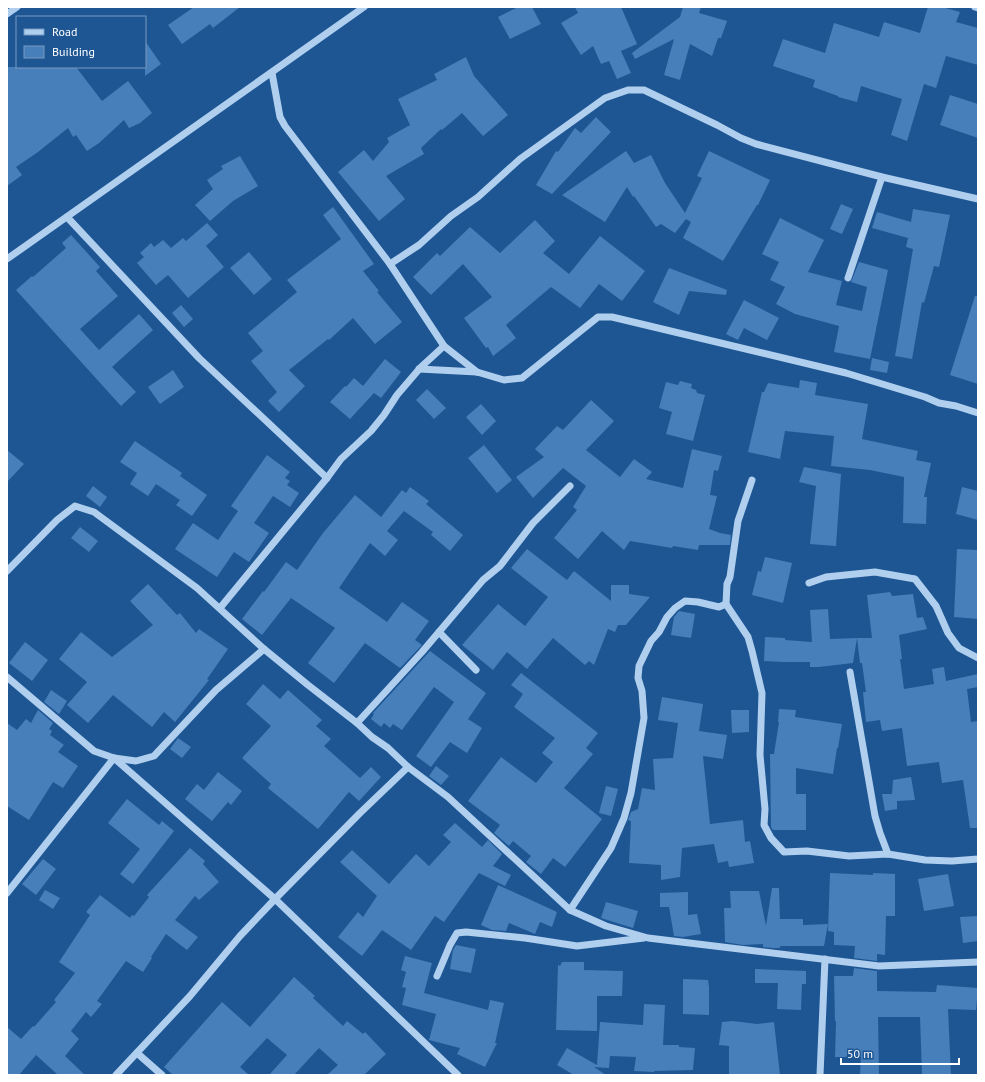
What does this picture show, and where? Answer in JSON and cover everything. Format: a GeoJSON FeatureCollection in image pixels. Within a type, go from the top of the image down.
{"type":"FeatureCollection","features":[{"type":"Feature","properties":{"kind":"street"},"geometry":{"type":"LineString","coordinates":[[7,14],[17,7]]}},
{"type":"Feature","properties":{"kind":"street"},"geometry":{"type":"LineString","coordinates":[[7,259],[364,7]]}},
{"type":"Feature","properties":{"kind":"street"},"geometry":{"type":"LineString","coordinates":[[272,73],[280,117],[285,126],[390,264],[444,346],[477,372]]}},
{"type":"Feature","properties":{"kind":"street"},"geometry":{"type":"LineString","coordinates":[[390,264],[419,245],[451,216],[478,197],[520,159],[605,98],[628,90],[644,90],[756,144],[882,177],[978,199]]}},
{"type":"Feature","properties":{"kind":"street"},"geometry":{"type":"LineString","coordinates":[[848,278],[882,177]]}},
{"type":"Feature","properties":{"kind":"street"},"geometry":{"type":"LineString","coordinates":[[67,218],[199,358],[327,478]]}},
{"type":"Feature","properties":{"kind":"street"},"geometry":{"type":"LineString","coordinates":[[420,369],[477,372],[504,380],[522,378],[598,317],[612,317],[846,373],[925,397],[939,403],[956,406],[978,413]]}},
{"type":"Feature","properties":{"kind":"street"},"geometry":{"type":"LineString","coordinates":[[220,608],[341,459],[371,431],[397,395],[421,366],[444,346]]}},
{"type":"Feature","properties":{"kind":"street"},"geometry":{"type":"LineString","coordinates":[[752,480],[738,521],[726,604],[748,637],[762,693],[760,755],[765,809],[764,825],[771,838],[784,852],[807,851],[849,856],[888,854],[925,860],[952,861],[978,859]]}},
{"type":"Feature","properties":{"kind":"street"},"geometry":{"type":"LineString","coordinates":[[357,723],[439,632],[483,580],[500,566],[533,523],[570,486]]}},
{"type":"Feature","properties":{"kind":"street"},"geometry":{"type":"LineString","coordinates":[[7,571],[57,520],[75,506],[94,512],[197,588],[264,649],[357,723],[372,737],[388,748],[408,767],[448,797],[570,910],[606,926],[648,938],[879,966],[978,962]]}},
{"type":"Feature","properties":{"kind":"street"},"geometry":{"type":"LineString","coordinates":[[809,583],[826,578],[875,572],[915,579],[936,606],[948,633],[959,648],[978,658]]}},
{"type":"Feature","properties":{"kind":"street"},"geometry":{"type":"LineString","coordinates":[[570,910],[611,848],[626,812],[631,793],[644,718],[642,691],[638,678],[639,666],[651,641],[659,632],[667,617],[675,608],[685,601],[698,602],[719,607],[726,604]]}},
{"type":"Feature","properties":{"kind":"street"},"geometry":{"type":"LineString","coordinates":[[439,632],[476,670]]}},
{"type":"Feature","properties":{"kind":"street"},"geometry":{"type":"LineString","coordinates":[[7,677],[94,751],[114,758],[136,761],[154,756],[216,690],[264,649]]}},
{"type":"Feature","properties":{"kind":"street"},"geometry":{"type":"LineString","coordinates":[[850,672],[875,816],[888,854]]}},
{"type":"Feature","properties":{"kind":"street"},"geometry":{"type":"LineString","coordinates":[[7,893],[114,758]]}},
{"type":"Feature","properties":{"kind":"street"},"geometry":{"type":"LineString","coordinates":[[114,758],[274,899],[458,1075]]}},
{"type":"Feature","properties":{"kind":"street"},"geometry":{"type":"LineString","coordinates":[[116,1075],[190,996],[240,936],[274,899],[408,767]]}},
{"type":"Feature","properties":{"kind":"street"},"geometry":{"type":"LineString","coordinates":[[437,976],[450,945],[457,933],[466,932],[525,938],[576,946],[648,938]]}},
{"type":"Feature","properties":{"kind":"street"},"geometry":{"type":"LineString","coordinates":[[820,1075],[825,959]]}},
{"type":"Feature","properties":{"kind":"street"},"geometry":{"type":"LineString","coordinates":[[137,1053],[162,1075]]}},
{"type":"Feature","properties":{"kind":"building"},"geometry":{"type":"Polygon","coordinates":[[[194,7],[240,7],[213,28],[210,24],[182,44],[168,25],[194,7]]]}},
{"type":"Feature","properties":{"kind":"building"},"geometry":{"type":"Polygon","coordinates":[[[518,7],[532,7],[541,24],[510,39],[498,17],[518,7]]]}},
{"type":"Feature","properties":{"kind":"building"},"geometry":{"type":"Polygon","coordinates":[[[575,7],[621,7],[637,44],[621,51],[631,73],[617,79],[609,61],[601,64],[593,46],[581,55],[561,23],[578,13],[575,7]]]}},
{"type":"Feature","properties":{"kind":"building"},"geometry":{"type":"Polygon","coordinates":[[[683,7],[701,7],[699,13],[727,21],[721,38],[718,38],[712,56],[690,44],[680,80],[664,75],[674,39],[635,59],[632,53],[680,17],[683,7]]]}},
{"type":"Feature","properties":{"kind":"building"},"geometry":{"type":"Polygon","coordinates":[[[928,7],[942,7],[960,12],[956,22],[978,28],[978,65],[946,56],[936,88],[924,84],[907,141],[891,135],[902,99],[861,86],[857,102],[838,97],[813,87],[815,80],[773,66],[783,39],[825,53],[834,23],[879,37],[884,22],[920,33],[928,7]]]}},
{"type":"Feature","properties":{"kind":"building"},"geometry":{"type":"Polygon","coordinates":[[[146,42],[161,64],[145,76],[146,68],[146,42]]]}},
{"type":"Feature","properties":{"kind":"building"},"geometry":{"type":"Polygon","coordinates":[[[466,57],[474,76],[508,115],[483,136],[462,113],[442,130],[441,129],[421,148],[424,154],[386,176],[405,199],[379,221],[338,172],[364,150],[373,161],[389,142],[387,138],[410,125],[398,99],[437,80],[434,74],[466,57]]]}},
{"type":"Feature","properties":{"kind":"building"},"geometry":{"type":"Polygon","coordinates":[[[7,67],[77,68],[102,101],[128,81],[152,113],[140,123],[129,128],[124,120],[99,143],[87,151],[76,135],[73,137],[68,128],[38,152],[16,167],[22,175],[7,186],[7,67]]]}},
{"type":"Feature","properties":{"kind":"building"},"geometry":{"type":"Polygon","coordinates":[[[950,95],[978,104],[978,138],[940,125],[950,95]]]}},
{"type":"Feature","properties":{"kind":"building"},"geometry":{"type":"Polygon","coordinates":[[[596,117],[611,132],[552,194],[536,185],[556,151],[558,152],[575,128],[581,133],[596,117]]]}},
{"type":"Feature","properties":{"kind":"building"},"geometry":{"type":"Polygon","coordinates":[[[626,151],[634,163],[651,155],[665,183],[685,213],[702,178],[697,176],[709,151],[770,180],[758,205],[723,261],[683,238],[691,222],[686,219],[675,233],[661,224],[656,227],[627,187],[605,222],[562,195],[626,151]]]}},
{"type":"Feature","properties":{"kind":"building"},"geometry":{"type":"Polygon","coordinates":[[[240,156],[258,186],[233,201],[210,221],[195,205],[213,189],[207,180],[223,169],[221,166],[240,156]]]}},
{"type":"Feature","properties":{"kind":"building"},"geometry":{"type":"Polygon","coordinates":[[[841,204],[853,209],[842,234],[830,229],[841,204]]]}},
{"type":"Feature","properties":{"kind":"building"},"geometry":{"type":"Polygon","coordinates":[[[333,207],[374,264],[363,271],[379,291],[377,292],[402,322],[375,344],[353,318],[329,340],[328,339],[289,370],[305,386],[279,412],[268,401],[277,392],[251,361],[263,351],[248,333],[297,292],[287,280],[341,239],[323,215],[333,207]]]}},
{"type":"Feature","properties":{"kind":"building"},"geometry":{"type":"Polygon","coordinates":[[[913,209],[950,215],[939,267],[934,266],[924,303],[922,302],[912,359],[895,356],[913,249],[906,247],[908,238],[872,228],[877,212],[911,222],[913,209]]]}},
{"type":"Feature","properties":{"kind":"building"},"geometry":{"type":"Polygon","coordinates":[[[780,218],[824,240],[808,272],[842,281],[836,305],[862,311],[867,287],[851,282],[859,262],[888,270],[870,359],[834,352],[839,326],[795,314],[776,304],[785,287],[770,280],[779,262],[762,254],[780,218]]]}},
{"type":"Feature","properties":{"kind":"building"},"geometry":{"type":"Polygon","coordinates":[[[535,220],[555,241],[543,253],[569,274],[600,236],[645,271],[622,301],[599,284],[580,308],[551,287],[506,325],[516,338],[493,356],[488,347],[486,348],[464,318],[492,297],[463,264],[431,295],[413,277],[437,253],[440,256],[470,227],[500,253],[535,220]]]}},
{"type":"Feature","properties":{"kind":"building"},"geometry":{"type":"Polygon","coordinates":[[[207,223],[218,235],[206,246],[224,267],[188,298],[168,275],[156,285],[137,263],[144,257],[140,253],[151,243],[154,247],[163,240],[171,248],[183,238],[186,241],[207,223]]]}},
{"type":"Feature","properties":{"kind":"building"},"geometry":{"type":"Polygon","coordinates":[[[71,235],[100,267],[96,271],[118,296],[80,329],[99,350],[139,314],[153,330],[112,367],[136,392],[121,406],[16,290],[66,248],[62,243],[71,235]]]}},
{"type":"Feature","properties":{"kind":"building"},"geometry":{"type":"Polygon","coordinates":[[[249,252],[272,279],[254,295],[230,268],[249,252]]]}},
{"type":"Feature","properties":{"kind":"building"},"geometry":{"type":"Polygon","coordinates":[[[669,268],[727,290],[726,295],[689,291],[679,315],[653,302],[669,268]]]}},
{"type":"Feature","properties":{"kind":"building"},"geometry":{"type":"Polygon","coordinates":[[[975,296],[978,296],[978,384],[950,375],[975,296]]]}},
{"type":"Feature","properties":{"kind":"building"},"geometry":{"type":"Polygon","coordinates":[[[744,300],[779,318],[767,340],[744,328],[738,340],[726,334],[744,300]]]}},
{"type":"Feature","properties":{"kind":"building"},"geometry":{"type":"Polygon","coordinates":[[[181,305],[193,319],[184,327],[172,313],[181,305]]]}},
{"type":"Feature","properties":{"kind":"building"},"geometry":{"type":"Polygon","coordinates":[[[872,358],[889,362],[887,373],[870,370],[872,358]]]}},
{"type":"Feature","properties":{"kind":"building"},"geometry":{"type":"Polygon","coordinates":[[[385,359],[401,372],[381,398],[374,393],[350,419],[330,402],[354,378],[363,386],[385,359]]]}},
{"type":"Feature","properties":{"kind":"building"},"geometry":{"type":"Polygon","coordinates":[[[173,370],[184,387],[160,404],[148,387],[173,370]]]}},
{"type":"Feature","properties":{"kind":"building"},"geometry":{"type":"Polygon","coordinates":[[[800,380],[817,383],[815,395],[868,404],[862,439],[918,451],[916,460],[931,463],[924,497],[927,497],[926,524],[903,523],[904,477],[870,470],[831,466],[834,436],[785,431],[780,459],[748,452],[762,392],[764,392],[768,383],[799,388],[800,380]]]}},
{"type":"Feature","properties":{"kind":"building"},"geometry":{"type":"Polygon","coordinates":[[[680,381],[692,384],[691,388],[696,390],[697,393],[705,395],[693,441],[666,434],[672,412],[659,408],[666,382],[678,385],[680,381]]]}},
{"type":"Feature","properties":{"kind":"building"},"geometry":{"type":"Polygon","coordinates":[[[427,389],[446,408],[434,419],[416,400],[427,389]]]}},
{"type":"Feature","properties":{"kind":"building"},"geometry":{"type":"Polygon","coordinates":[[[591,400],[614,421],[586,450],[620,477],[634,459],[652,472],[646,479],[683,488],[692,449],[722,456],[718,471],[714,470],[710,495],[717,496],[709,529],[731,535],[730,545],[699,545],[698,550],[673,546],[672,548],[630,541],[624,550],[602,531],[578,559],[554,538],[577,510],[573,507],[586,486],[563,468],[533,498],[516,477],[544,457],[535,449],[557,426],[563,430],[591,400]]]}},
{"type":"Feature","properties":{"kind":"building"},"geometry":{"type":"Polygon","coordinates":[[[481,404],[496,421],[482,435],[466,417],[481,404]]]}},
{"type":"Feature","properties":{"kind":"building"},"geometry":{"type":"Polygon","coordinates":[[[135,441],[182,473],[180,476],[207,495],[192,516],[176,505],[180,500],[156,484],[148,496],[130,484],[137,473],[120,462],[135,441]]]}},
{"type":"Feature","properties":{"kind":"building"},"geometry":{"type":"Polygon","coordinates":[[[484,445],[512,480],[497,493],[468,458],[484,445]]]}},
{"type":"Feature","properties":{"kind":"building"},"geometry":{"type":"Polygon","coordinates":[[[7,450],[24,464],[7,482],[7,450]]]}},
{"type":"Feature","properties":{"kind":"building"},"geometry":{"type":"Polygon","coordinates":[[[267,455],[290,472],[285,478],[290,481],[287,485],[299,493],[290,507],[273,496],[254,523],[269,533],[249,562],[234,552],[217,577],[175,549],[193,523],[218,540],[238,511],[231,506],[267,455]]]}},
{"type":"Feature","properties":{"kind":"building"},"geometry":{"type":"Polygon","coordinates":[[[804,467],[841,474],[836,546],[810,544],[816,486],[799,482],[804,467]]]}},
{"type":"Feature","properties":{"kind":"building"},"geometry":{"type":"Polygon","coordinates":[[[93,486],[107,497],[100,507],[86,496],[93,486]]]}},
{"type":"Feature","properties":{"kind":"building"},"geometry":{"type":"Polygon","coordinates":[[[410,487],[429,501],[426,504],[463,535],[450,551],[431,535],[433,532],[404,511],[387,531],[398,540],[385,556],[370,543],[339,588],[387,622],[402,602],[429,621],[415,640],[422,645],[400,668],[365,643],[334,683],[308,663],[335,628],[291,598],[262,635],[242,619],[286,562],[297,570],[323,533],[355,495],[381,517],[402,490],[406,493],[410,487]]]}},
{"type":"Feature","properties":{"kind":"building"},"geometry":{"type":"Polygon","coordinates":[[[962,487],[978,491],[978,520],[956,514],[962,487]]]}},
{"type":"Feature","properties":{"kind":"building"},"geometry":{"type":"Polygon","coordinates":[[[80,527],[98,541],[89,552],[71,538],[80,527]]]}},
{"type":"Feature","properties":{"kind":"building"},"geometry":{"type":"Polygon","coordinates":[[[527,549],[567,580],[574,571],[611,601],[611,585],[629,585],[629,594],[650,597],[626,625],[618,625],[615,632],[608,629],[594,665],[589,661],[585,665],[553,638],[527,669],[507,652],[493,670],[462,645],[498,604],[525,626],[548,597],[511,568],[527,549]]]}},
{"type":"Feature","properties":{"kind":"building"},"geometry":{"type":"Polygon","coordinates":[[[957,549],[978,550],[978,619],[954,617],[957,549]]]}},
{"type":"Feature","properties":{"kind":"building"},"geometry":{"type":"Polygon","coordinates":[[[765,557],[792,563],[783,603],[752,595],[758,571],[761,572],[765,557]]]}},
{"type":"Feature","properties":{"kind":"building"},"geometry":{"type":"Polygon","coordinates":[[[148,584],[177,615],[180,613],[196,633],[199,629],[228,649],[207,679],[209,680],[175,722],[164,712],[152,727],[113,695],[88,723],[67,705],[87,682],[59,659],[81,632],[112,657],[153,625],[130,601],[148,584]]]}},
{"type":"Feature","properties":{"kind":"building"},"geometry":{"type":"Polygon","coordinates":[[[890,592],[892,596],[913,594],[917,618],[923,617],[927,629],[899,635],[902,659],[900,659],[904,689],[934,684],[932,669],[944,667],[946,681],[978,674],[978,687],[967,689],[971,722],[978,721],[978,828],[970,828],[963,780],[942,783],[939,762],[907,766],[902,728],[882,731],[880,720],[866,722],[863,692],[866,692],[857,638],[872,638],[867,595],[890,592]]]}},
{"type":"Feature","properties":{"kind":"building"},"geometry":{"type":"Polygon","coordinates":[[[828,609],[830,639],[857,638],[853,663],[810,667],[810,662],[764,661],[765,637],[812,642],[810,610],[828,609]]]}},
{"type":"Feature","properties":{"kind":"building"},"geometry":{"type":"Polygon","coordinates":[[[679,611],[695,614],[691,638],[671,635],[674,617],[679,611]]]}},
{"type":"Feature","properties":{"kind":"building"},"geometry":{"type":"Polygon","coordinates":[[[25,642],[48,660],[32,681],[9,663],[25,642]]]}},
{"type":"Feature","properties":{"kind":"building"},"geometry":{"type":"Polygon","coordinates":[[[430,651],[486,693],[468,719],[482,728],[467,753],[450,742],[431,767],[416,756],[454,702],[434,687],[402,730],[393,724],[390,728],[384,723],[381,727],[371,719],[374,714],[373,713],[430,651]]]}},
{"type":"Feature","properties":{"kind":"building"},"geometry":{"type":"Polygon","coordinates":[[[521,673],[598,733],[586,748],[593,754],[564,788],[602,819],[565,867],[553,858],[541,874],[526,862],[531,856],[513,841],[509,846],[494,833],[500,825],[468,801],[501,757],[536,783],[553,762],[542,753],[555,738],[514,707],[523,694],[511,685],[521,673]]]}},
{"type":"Feature","properties":{"kind":"building"},"geometry":{"type":"Polygon","coordinates":[[[263,684],[280,699],[288,690],[322,720],[316,726],[331,739],[324,746],[360,778],[371,767],[381,777],[359,801],[349,792],[318,829],[268,788],[271,784],[242,758],[271,726],[246,704],[263,684]]]}},
{"type":"Feature","properties":{"kind":"building"},"geometry":{"type":"Polygon","coordinates":[[[51,690],[67,701],[59,714],[44,702],[51,690]]]}},
{"type":"Feature","properties":{"kind":"building"},"geometry":{"type":"Polygon","coordinates":[[[662,697],[703,704],[699,731],[727,735],[723,759],[703,756],[710,824],[743,820],[745,842],[750,841],[754,863],[729,867],[728,861],[718,863],[714,844],[682,848],[680,877],[661,880],[661,865],[629,863],[631,821],[628,820],[631,812],[638,809],[642,788],[655,790],[653,759],[673,758],[678,723],[658,720],[662,697]]]}},
{"type":"Feature","properties":{"kind":"building"},"geometry":{"type":"Polygon","coordinates":[[[779,709],[796,710],[795,717],[842,724],[833,774],[796,768],[796,794],[806,794],[806,830],[773,830],[771,827],[770,754],[774,754],[779,722],[779,709]]]}},
{"type":"Feature","properties":{"kind":"building"},"geometry":{"type":"Polygon","coordinates":[[[38,710],[53,723],[49,729],[52,731],[50,735],[64,745],[58,752],[78,766],[63,788],[53,782],[29,820],[7,806],[7,723],[17,730],[26,719],[31,723],[38,710]]]}},
{"type":"Feature","properties":{"kind":"building"},"geometry":{"type":"Polygon","coordinates":[[[731,710],[749,710],[749,732],[732,733],[731,710]]]}},
{"type":"Feature","properties":{"kind":"building"},"geometry":{"type":"Polygon","coordinates":[[[178,738],[191,747],[182,758],[170,749],[178,738]]]}},
{"type":"Feature","properties":{"kind":"building"},"geometry":{"type":"Polygon","coordinates":[[[436,766],[449,776],[441,785],[429,776],[436,766]]]}},
{"type":"Feature","properties":{"kind":"building"},"geometry":{"type":"Polygon","coordinates":[[[218,772],[242,791],[231,805],[228,802],[212,821],[185,799],[197,784],[204,790],[218,772]]]}},
{"type":"Feature","properties":{"kind":"building"},"geometry":{"type":"Polygon","coordinates":[[[911,777],[915,800],[897,801],[897,809],[885,811],[882,794],[892,794],[893,780],[911,777]]]}},
{"type":"Feature","properties":{"kind":"building"},"geometry":{"type":"Polygon","coordinates":[[[606,786],[618,789],[611,816],[599,813],[606,786]]]}},
{"type":"Feature","properties":{"kind":"building"},"geometry":{"type":"Polygon","coordinates":[[[127,799],[159,825],[162,821],[174,831],[133,884],[120,874],[140,849],[108,823],[127,799]]]}},
{"type":"Feature","properties":{"kind":"building"},"geometry":{"type":"Polygon","coordinates":[[[455,823],[482,847],[488,840],[502,854],[493,866],[511,875],[505,886],[479,873],[444,922],[435,916],[411,950],[382,930],[362,956],[338,937],[358,912],[363,917],[377,896],[340,862],[352,850],[389,884],[416,854],[429,866],[451,842],[443,835],[455,823]]]}},
{"type":"Feature","properties":{"kind":"building"},"geometry":{"type":"Polygon","coordinates":[[[190,848],[205,861],[203,864],[219,882],[199,900],[195,896],[175,920],[198,937],[187,950],[166,934],[143,972],[126,961],[97,1001],[102,1004],[91,1017],[86,1012],[71,1031],[79,1039],[65,1056],[85,1075],[58,1075],[36,1055],[19,1075],[7,1075],[7,1027],[21,1039],[56,1002],[54,1000],[75,973],[59,962],[90,915],[86,912],[100,895],[130,918],[132,915],[134,916],[149,897],[147,895],[190,848]]]}},
{"type":"Feature","properties":{"kind":"building"},"geometry":{"type":"Polygon","coordinates":[[[43,859],[56,869],[36,895],[22,884],[43,859]]]}},
{"type":"Feature","properties":{"kind":"building"},"geometry":{"type":"Polygon","coordinates":[[[830,873],[873,875],[873,873],[895,874],[895,916],[886,916],[885,955],[877,954],[877,961],[854,958],[855,946],[834,945],[834,932],[828,931],[830,873]]]}},
{"type":"Feature","properties":{"kind":"building"},"geometry":{"type":"Polygon","coordinates":[[[948,874],[954,906],[924,911],[918,879],[948,874]]]}},
{"type":"Feature","properties":{"kind":"building"},"geometry":{"type":"Polygon","coordinates":[[[498,885],[557,912],[552,927],[540,922],[535,934],[509,923],[506,931],[492,930],[481,925],[498,885]]]}},
{"type":"Feature","properties":{"kind":"building"},"geometry":{"type":"Polygon","coordinates":[[[772,888],[779,888],[780,919],[803,919],[803,925],[828,924],[824,946],[780,946],[780,948],[773,948],[763,947],[763,944],[743,945],[725,942],[724,908],[731,908],[730,891],[759,891],[766,926],[772,888]]]}},
{"type":"Feature","properties":{"kind":"building"},"geometry":{"type":"Polygon","coordinates":[[[45,890],[60,898],[53,909],[39,900],[45,890]]]}},
{"type":"Feature","properties":{"kind":"building"},"geometry":{"type":"Polygon","coordinates":[[[688,892],[688,915],[697,914],[701,934],[683,937],[674,936],[669,907],[660,907],[660,893],[688,892]]]}},
{"type":"Feature","properties":{"kind":"building"},"geometry":{"type":"Polygon","coordinates":[[[606,902],[638,911],[633,928],[601,918],[606,902]]]}},
{"type":"Feature","properties":{"kind":"building"},"geometry":{"type":"Polygon","coordinates":[[[978,916],[978,941],[963,943],[960,917],[978,916]]]}},
{"type":"Feature","properties":{"kind":"building"},"geometry":{"type":"Polygon","coordinates":[[[456,945],[476,949],[471,973],[450,969],[453,950],[456,945]]]}},
{"type":"Feature","properties":{"kind":"building"},"geometry":{"type":"Polygon","coordinates":[[[405,956],[432,963],[424,993],[488,1010],[490,1000],[504,1003],[495,1043],[497,1043],[485,1067],[457,1054],[460,1048],[429,1040],[436,1014],[402,1005],[406,988],[402,987],[406,972],[401,970],[405,956]]]}},
{"type":"Feature","properties":{"kind":"building"},"geometry":{"type":"Polygon","coordinates":[[[562,962],[584,962],[584,970],[623,971],[622,996],[597,996],[597,1031],[556,1030],[558,965],[560,966],[562,962]]]}},
{"type":"Feature","properties":{"kind":"building"},"geometry":{"type":"Polygon","coordinates":[[[854,968],[877,971],[877,991],[936,992],[937,985],[978,988],[976,1010],[948,1009],[951,1075],[922,1075],[920,1017],[878,1017],[879,1075],[860,1075],[861,1057],[835,1057],[836,1021],[834,976],[853,976],[854,968]]]}},
{"type":"Feature","properties":{"kind":"building"},"geometry":{"type":"Polygon","coordinates":[[[755,969],[806,971],[806,984],[802,984],[801,1010],[777,1009],[778,983],[755,983],[755,969]]]}},
{"type":"Feature","properties":{"kind":"building"},"geometry":{"type":"Polygon","coordinates":[[[294,977],[315,996],[313,998],[343,1026],[347,1021],[363,1034],[365,1032],[386,1054],[364,1075],[327,1075],[338,1065],[319,1048],[294,1075],[269,1075],[287,1055],[267,1038],[240,1067],[249,1075],[173,1075],[164,1067],[222,1002],[250,1027],[294,977]]]}},
{"type":"Feature","properties":{"kind":"building"},"geometry":{"type":"Polygon","coordinates":[[[683,979],[708,980],[709,1015],[683,1014],[683,979]]]}},
{"type":"Feature","properties":{"kind":"building"},"geometry":{"type":"Polygon","coordinates":[[[644,1004],[665,1005],[663,1045],[679,1045],[679,1047],[695,1048],[693,1070],[654,1072],[634,1071],[636,1057],[610,1056],[609,1068],[594,1067],[606,1075],[574,1075],[557,1065],[567,1048],[597,1065],[600,1022],[643,1025],[644,1004]]]}},
{"type":"Feature","properties":{"kind":"building"},"geometry":{"type":"Polygon","coordinates":[[[733,1021],[757,1024],[774,1022],[780,1075],[729,1075],[729,1046],[719,1045],[722,1022],[733,1021]]]}}]}
